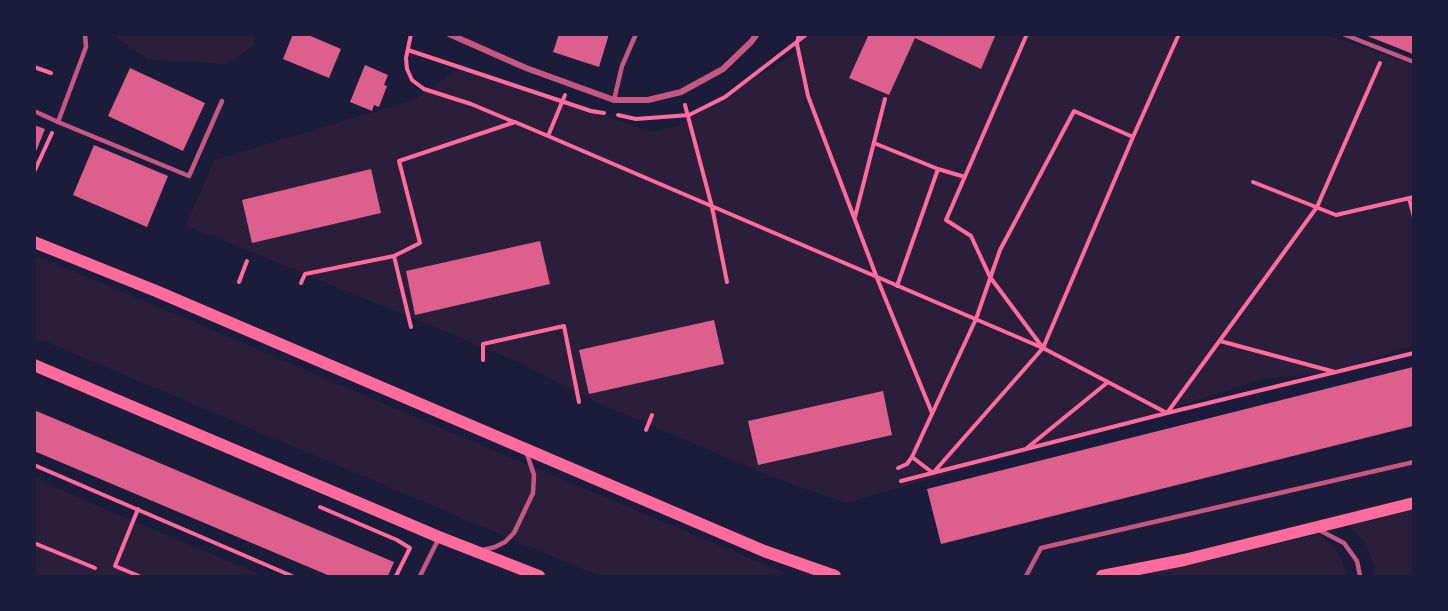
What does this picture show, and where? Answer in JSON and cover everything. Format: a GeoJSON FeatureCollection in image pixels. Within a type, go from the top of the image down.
{"type":"FeatureCollection","features":[{"type":"Feature","properties":{"kind":"main road"},"geometry":{"type":"LineString","coordinates":[[34,242],[156,291],[764,551],[835,576]]}},
{"type":"Feature","properties":{"kind":"main road"},"geometry":{"type":"LineString","coordinates":[[34,365],[440,537],[539,576]]}},
{"type":"Feature","properties":{"kind":"main road"},"geometry":{"type":"LineString","coordinates":[[1102,576],[1184,560],[1413,503]]}},
{"type":"Feature","properties":{"kind":"street"},"geometry":{"type":"LineString","coordinates":[[449,34],[526,68],[614,100],[648,100],[681,92],[723,69],[757,34]]}},
{"type":"Feature","properties":{"kind":"lane"},"geometry":{"type":"LineString","coordinates":[[58,122],[86,47],[85,34]]}},
{"type":"Feature","properties":{"kind":"lane"},"geometry":{"type":"LineString","coordinates":[[614,100],[622,66],[636,34]]}},
{"type":"Feature","properties":{"kind":"lane"},"geometry":{"type":"LineString","coordinates":[[1343,34],[1413,62]]}},
{"type":"Feature","properties":{"kind":"lane"},"geometry":{"type":"LineString","coordinates":[[34,111],[189,176],[222,101]]}},
{"type":"Feature","properties":{"kind":"lane"},"geometry":{"type":"LineString","coordinates":[[478,551],[495,548],[505,542],[514,533],[523,515],[533,493],[534,475],[525,448]]}},
{"type":"Feature","properties":{"kind":"lane"},"geometry":{"type":"LineString","coordinates":[[1026,576],[1041,548],[1413,462]]}},
{"type":"Feature","properties":{"kind":"lane"},"geometry":{"type":"LineString","coordinates":[[1314,527],[1344,543],[1357,561],[1360,576]]}},
{"type":"Feature","properties":{"kind":"lane"},"geometry":{"type":"LineString","coordinates":[[420,576],[440,537]]}},
{"type":"Feature","properties":{"kind":"path"},"geometry":{"type":"LineString","coordinates":[[411,34],[406,58],[407,69],[412,80],[424,89],[471,104],[515,122],[1043,348],[1167,413]]}},
{"type":"Feature","properties":{"kind":"path"},"geometry":{"type":"LineString","coordinates":[[799,34],[797,44],[808,96],[877,278],[932,413]]}},
{"type":"Feature","properties":{"kind":"path"},"geometry":{"type":"LineString","coordinates":[[1027,34],[946,220],[970,236],[990,278],[1043,348]]}},
{"type":"Feature","properties":{"kind":"path"},"geometry":{"type":"LineString","coordinates":[[933,473],[1043,348],[1179,34]]}},
{"type":"Feature","properties":{"kind":"path"},"geometry":{"type":"LineString","coordinates":[[1167,413],[1317,207],[1385,51]]}},
{"type":"Feature","properties":{"kind":"path"},"geometry":{"type":"LineString","coordinates":[[34,67],[51,73]]}},
{"type":"Feature","properties":{"kind":"path"},"geometry":{"type":"LineString","coordinates":[[548,136],[570,84]]}},
{"type":"Feature","properties":{"kind":"path"},"geometry":{"type":"LineString","coordinates":[[681,92],[712,207],[727,282]]}},
{"type":"Feature","properties":{"kind":"path"},"geometry":{"type":"LineString","coordinates":[[855,218],[885,99]]}},
{"type":"Feature","properties":{"kind":"path"},"geometry":{"type":"LineString","coordinates":[[898,468],[907,464],[912,457],[976,319],[1000,250],[1074,111],[1133,137]]}},
{"type":"Feature","properties":{"kind":"path"},"geometry":{"type":"LineString","coordinates":[[34,172],[58,122]]}},
{"type":"Feature","properties":{"kind":"path"},"geometry":{"type":"LineString","coordinates":[[301,283],[305,274],[394,256],[420,243],[399,161],[515,122]]}},
{"type":"Feature","properties":{"kind":"path"},"geometry":{"type":"LineString","coordinates":[[874,143],[938,169],[965,177]]}},
{"type":"Feature","properties":{"kind":"path"},"geometry":{"type":"LineString","coordinates":[[897,286],[938,169]]}},
{"type":"Feature","properties":{"kind":"path"},"geometry":{"type":"LineString","coordinates":[[1253,182],[1336,215],[1411,197],[1413,217]]}},
{"type":"Feature","properties":{"kind":"path"},"geometry":{"type":"LineString","coordinates":[[394,256],[411,327]]}},
{"type":"Feature","properties":{"kind":"path"},"geometry":{"type":"LineString","coordinates":[[239,282],[248,261]]}},
{"type":"Feature","properties":{"kind":"path"},"geometry":{"type":"LineString","coordinates":[[483,360],[483,344],[564,326],[579,402]]}},
{"type":"Feature","properties":{"kind":"path"},"geometry":{"type":"LineString","coordinates":[[1220,341],[1336,372]]}},
{"type":"Feature","properties":{"kind":"path"},"geometry":{"type":"LineString","coordinates":[[901,481],[1413,353]]}},
{"type":"Feature","properties":{"kind":"path"},"geometry":{"type":"LineString","coordinates":[[1024,450],[1108,382]]}},
{"type":"Feature","properties":{"kind":"path"},"geometry":{"type":"LineString","coordinates":[[646,430],[652,415]]}},
{"type":"Feature","properties":{"kind":"path"},"geometry":{"type":"LineString","coordinates":[[912,457],[933,473]]}},
{"type":"Feature","properties":{"kind":"path"},"geometry":{"type":"LineString","coordinates":[[34,465],[292,576]]}},
{"type":"Feature","properties":{"kind":"path"},"geometry":{"type":"LineString","coordinates":[[138,510],[115,566],[139,576]]}},
{"type":"Feature","properties":{"kind":"path"},"geometry":{"type":"LineString","coordinates":[[396,576],[410,548],[397,540]]}},
{"type":"Feature","properties":{"kind":"path"},"geometry":{"type":"LineString","coordinates":[[34,543],[95,568]]}},
{"type":"Feature","properties":{"kind":"shaded area"},"geometry":{"type":"Polygon","coordinates":[[[116,35],[254,35],[254,46],[226,64],[149,60],[116,35]]]}},
{"type":"Feature","properties":{"kind":"shaded area"},"geometry":{"type":"Polygon","coordinates":[[[806,35],[1328,35],[1413,65],[1413,345],[1336,372],[1263,379],[1109,428],[846,503],[775,478],[598,403],[519,362],[186,225],[214,160],[416,99],[461,67],[653,132],[679,125],[785,60],[796,53],[806,35]]]}},
{"type":"Feature","properties":{"kind":"shaded area"},"geometry":{"type":"Polygon","coordinates":[[[34,255],[785,573],[781,576],[599,576],[35,337],[34,255]]]}},
{"type":"Feature","properties":{"kind":"shaded area"},"geometry":{"type":"Polygon","coordinates":[[[34,477],[100,507],[264,576],[35,576],[34,477]]]}},
{"type":"Feature","properties":{"kind":"shaded area"},"geometry":{"type":"Polygon","coordinates":[[[1413,510],[1413,576],[1373,576],[1374,567],[1366,543],[1348,526],[1413,510]]]}},
{"type":"Feature","properties":{"kind":"shaded area"},"geometry":{"type":"Polygon","coordinates":[[[1319,534],[1336,549],[1347,572],[1346,576],[1141,576],[1319,534]]]}},
{"type":"Feature","properties":{"kind":"building"},"geometry":{"type":"Polygon","coordinates":[[[293,34],[306,34],[341,49],[329,78],[283,59],[293,34]]]}},
{"type":"Feature","properties":{"kind":"building"},"geometry":{"type":"Polygon","coordinates":[[[559,34],[609,34],[599,67],[553,52],[559,34]]]}},
{"type":"Feature","properties":{"kind":"building"},"geometry":{"type":"Polygon","coordinates":[[[869,34],[996,34],[981,69],[915,38],[889,95],[849,78],[869,34]]]}},
{"type":"Feature","properties":{"kind":"building"},"geometry":{"type":"Polygon","coordinates":[[[1413,34],[1413,54],[1365,35],[1413,34]]]}},
{"type":"Feature","properties":{"kind":"building"},"geometry":{"type":"Polygon","coordinates":[[[365,65],[388,75],[384,85],[387,86],[379,107],[374,105],[372,111],[350,102],[365,65]]]}},
{"type":"Feature","properties":{"kind":"building"},"geometry":{"type":"Polygon","coordinates":[[[130,68],[205,103],[183,151],[108,116],[130,68]]]}},
{"type":"Feature","properties":{"kind":"building"},"geometry":{"type":"Polygon","coordinates":[[[34,125],[45,129],[35,154],[34,154],[34,125]]]}},
{"type":"Feature","properties":{"kind":"building"},"geometry":{"type":"Polygon","coordinates":[[[94,145],[168,176],[147,227],[73,195],[94,145]]]}},
{"type":"Feature","properties":{"kind":"building"},"geometry":{"type":"Polygon","coordinates":[[[371,169],[381,213],[252,243],[242,200],[371,169]]]}},
{"type":"Feature","properties":{"kind":"building"},"geometry":{"type":"Polygon","coordinates":[[[540,241],[550,284],[415,315],[406,271],[540,241]]]}},
{"type":"Feature","properties":{"kind":"building"},"geometry":{"type":"Polygon","coordinates":[[[714,320],[724,364],[589,394],[579,350],[714,320]]]}},
{"type":"Feature","properties":{"kind":"building"},"geometry":{"type":"Polygon","coordinates":[[[1413,367],[1413,426],[941,544],[927,489],[1413,367]]]}},
{"type":"Feature","properties":{"kind":"building"},"geometry":{"type":"Polygon","coordinates":[[[883,391],[892,435],[758,465],[748,421],[883,391]]]}},
{"type":"Feature","properties":{"kind":"building"},"geometry":{"type":"Polygon","coordinates":[[[34,410],[394,562],[388,576],[330,576],[34,451],[34,410]]]}}]}
